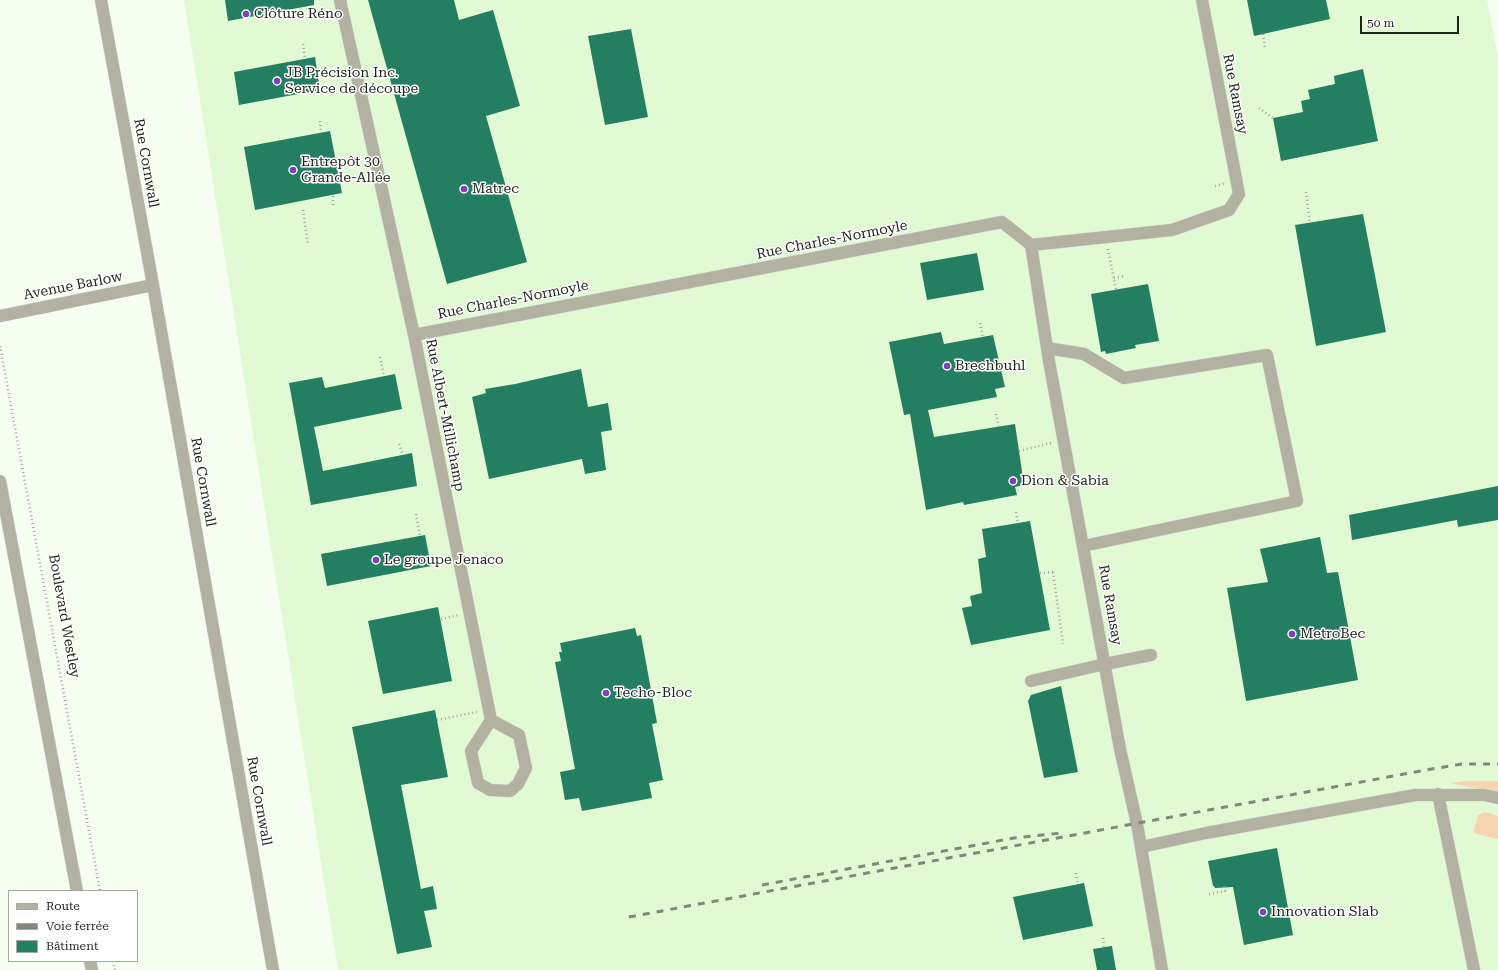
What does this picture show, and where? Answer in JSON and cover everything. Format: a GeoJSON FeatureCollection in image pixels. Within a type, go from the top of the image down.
{"type":"FeatureCollection","features":[{"type":"Feature","properties":{"kind":"street","name":"Rue Cornwall"},"geometry":{"type":"LineString","coordinates":[[101,0],[274,970]]}},
{"type":"Feature","properties":{"kind":"street","name":"Rue Albert-Millichamp"},"geometry":{"type":"LineString","coordinates":[[340,0],[414,335],[490,714]]}},
{"type":"Feature","properties":{"kind":"street","name":"Rue Ramsay"},"geometry":{"type":"LineString","coordinates":[[1106,237],[1172,230],[1229,210],[1239,194],[1202,0]]}},
{"type":"Feature","properties":{"kind":"street","name":"Rue Charles-Normoyle"},"geometry":{"type":"LineString","coordinates":[[414,335],[1002,222],[1031,245]]}},
{"type":"Feature","properties":{"kind":"street"},"geometry":{"type":"LineString","coordinates":[[1031,245],[1106,237]]}},
{"type":"Feature","properties":{"kind":"street","name":"Rue Ramsay"},"geometry":{"type":"LineString","coordinates":[[1031,245],[1046,348],[1120,750],[1141,847],[1162,970]]}},
{"type":"Feature","properties":{"kind":"street","name":"Avenue Barlow"},"geometry":{"type":"LineString","coordinates":[[0,316],[153,285]]}},
{"type":"Feature","properties":{"kind":"street"},"geometry":{"type":"LineString","coordinates":[[1046,348],[1084,354],[1124,378],[1267,355],[1297,501],[1083,546]]}},
{"type":"Feature","properties":{"kind":"street"},"geometry":{"type":"LineString","coordinates":[[0,482],[77,890]]}},
{"type":"Feature","properties":{"kind":"street"},"geometry":{"type":"LineString","coordinates":[[1031,681],[1151,655]]}},
{"type":"Feature","properties":{"kind":"street"},"geometry":{"type":"LineString","coordinates":[[490,714],[519,735],[526,768],[518,784],[510,791],[490,790],[478,783],[471,751],[490,714]]}},
{"type":"Feature","properties":{"kind":"street"},"geometry":{"type":"LineString","coordinates":[[1141,847],[1206,833],[1412,796],[1438,794],[1484,795],[1498,798]]}},
{"type":"Feature","properties":{"kind":"street"},"geometry":{"type":"LineString","coordinates":[[1438,794],[1474,970]]}},
{"type":"Feature","properties":{"kind":"path"},"geometry":{"type":"LineString","coordinates":[[1263,34],[1266,48]]}},
{"type":"Feature","properties":{"kind":"path"},"geometry":{"type":"LineString","coordinates":[[303,44],[305,58]]}},
{"type":"Feature","properties":{"kind":"path"},"geometry":{"type":"LineString","coordinates":[[361,96],[393,89]]}},
{"type":"Feature","properties":{"kind":"path"},"geometry":{"type":"LineString","coordinates":[[1259,108],[1273,118]]}},
{"type":"Feature","properties":{"kind":"path"},"geometry":{"type":"LineString","coordinates":[[320,121],[321,133]]}},
{"type":"Feature","properties":{"kind":"path"},"geometry":{"type":"LineString","coordinates":[[1306,192],[1310,222]]}},
{"type":"Feature","properties":{"kind":"path"},"geometry":{"type":"LineString","coordinates":[[333,195],[333,204]]}},
{"type":"Feature","properties":{"kind":"path"},"geometry":{"type":"LineString","coordinates":[[303,210],[308,245]]}},
{"type":"Feature","properties":{"kind":"path"},"geometry":{"type":"LineString","coordinates":[[1106,237],[1116,290]]}},
{"type":"Feature","properties":{"kind":"path"},"geometry":{"type":"LineString","coordinates":[[1114,278],[1124,276]]}},
{"type":"Feature","properties":{"kind":"path"},"geometry":{"type":"LineString","coordinates":[[980,323],[982,337]]}},
{"type":"Feature","properties":{"kind":"path","name":"Boulevard Westley"},"geometry":{"type":"LineString","coordinates":[[0,346],[100,890]]}},
{"type":"Feature","properties":{"kind":"path"},"geometry":{"type":"LineString","coordinates":[[380,357],[384,376]]}},
{"type":"Feature","properties":{"kind":"path"},"geometry":{"type":"LineString","coordinates":[[996,414],[999,427]]}},
{"type":"Feature","properties":{"kind":"path"},"geometry":{"type":"LineString","coordinates":[[1019,451],[1064,440]]}},
{"type":"Feature","properties":{"kind":"path"},"geometry":{"type":"LineString","coordinates":[[399,444],[403,455]]}},
{"type":"Feature","properties":{"kind":"path"},"geometry":{"type":"LineString","coordinates":[[1016,512],[1018,523]]}},
{"type":"Feature","properties":{"kind":"path"},"geometry":{"type":"LineString","coordinates":[[416,514],[420,536]]}},
{"type":"Feature","properties":{"kind":"path"},"geometry":{"type":"LineString","coordinates":[[1040,573],[1054,572],[1063,644]]}},
{"type":"Feature","properties":{"kind":"path"},"geometry":{"type":"LineString","coordinates":[[441,619],[469,612]]}},
{"type":"Feature","properties":{"kind":"path"},"geometry":{"type":"LineString","coordinates":[[436,720],[490,714]]}},
{"type":"Feature","properties":{"kind":"path"},"geometry":{"type":"LineString","coordinates":[[1076,873],[1078,884]]}},
{"type":"Feature","properties":{"kind":"path"},"geometry":{"type":"LineString","coordinates":[[1210,894],[1225,891],[1224,885]]}},
{"type":"Feature","properties":{"kind":"path"},"geometry":{"type":"LineString","coordinates":[[1103,938],[1104,947]]}},
{"type":"Feature","properties":{"kind":"shaded area"},"geometry":{"type":"Polygon","coordinates":[[[184,0],[1487,0],[1498,56],[1498,970],[338,970],[184,0]]]}},
{"type":"Feature","properties":{"kind":"shaded area"},"geometry":{"type":"Polygon","coordinates":[[[1466,781],[1498,781],[1498,793],[1450,783],[1466,781]]]}},
{"type":"Feature","properties":{"kind":"shaded area"},"geometry":{"type":"Polygon","coordinates":[[[1485,812],[1498,816],[1498,839],[1473,833],[1478,815],[1485,812]]]}},
{"type":"Feature","properties":{"kind":"building","name":"Clôture Réno"},"geometry":{"type":"Polygon","coordinates":[[[225,0],[314,0],[314,5],[228,21],[225,0]]]}},
{"type":"Feature","properties":{"kind":"building","name":"Matrec"},"geometry":{"type":"Polygon","coordinates":[[[368,0],[454,0],[459,20],[493,10],[520,106],[486,116],[527,262],[447,284],[368,0]]]}},
{"type":"Feature","properties":{"kind":"building"},"geometry":{"type":"Polygon","coordinates":[[[1247,0],[1326,0],[1330,19],[1254,36],[1247,0]]]}},
{"type":"Feature","properties":{"kind":"building"},"geometry":{"type":"Polygon","coordinates":[[[631,29],[648,117],[605,125],[588,36],[631,29]]]}},
{"type":"Feature","properties":{"kind":"building","name":"JB Précision Inc. Service de découpe"},"geometry":{"type":"Polygon","coordinates":[[[315,57],[320,90],[239,105],[234,72],[315,57]]]}},
{"type":"Feature","properties":{"kind":"building"},"geometry":{"type":"Polygon","coordinates":[[[1363,69],[1378,141],[1281,161],[1273,118],[1303,112],[1301,101],[1310,99],[1308,90],[1335,84],[1334,76],[1363,69]]]}},
{"type":"Feature","properties":{"kind":"building","name":"Entrepôt 30 Grande-Allée"},"geometry":{"type":"Polygon","coordinates":[[[330,131],[342,193],[255,210],[244,147],[330,131]]]}},
{"type":"Feature","properties":{"kind":"building"},"geometry":{"type":"Polygon","coordinates":[[[1363,214],[1386,332],[1316,346],[1295,225],[1363,214]]]}},
{"type":"Feature","properties":{"kind":"building"},"geometry":{"type":"Polygon","coordinates":[[[977,253],[984,290],[927,300],[920,263],[977,253]]]}},
{"type":"Feature","properties":{"kind":"building"},"geometry":{"type":"Polygon","coordinates":[[[1148,284],[1159,341],[1135,345],[1136,348],[1106,354],[1105,351],[1101,352],[1091,294],[1148,284]]]}},
{"type":"Feature","properties":{"kind":"building"},"geometry":{"type":"Polygon","coordinates":[[[941,332],[944,344],[993,335],[1005,387],[995,389],[997,397],[928,410],[934,437],[1015,424],[1024,485],[1015,487],[1017,495],[964,505],[963,502],[926,510],[910,414],[904,415],[889,342],[941,332]]]}},
{"type":"Feature","properties":{"kind":"building"},"geometry":{"type":"Polygon","coordinates":[[[581,369],[588,407],[608,403],[612,430],[601,432],[606,470],[585,474],[582,459],[489,479],[472,397],[486,393],[485,389],[515,384],[581,369]]]}},
{"type":"Feature","properties":{"kind":"building"},"geometry":{"type":"Polygon","coordinates":[[[395,374],[402,409],[314,427],[323,471],[412,453],[417,486],[311,505],[289,383],[322,377],[325,388],[395,374]]]}},
{"type":"Feature","properties":{"kind":"building"},"geometry":{"type":"Polygon","coordinates":[[[1498,486],[1498,520],[1458,527],[1457,520],[1352,540],[1349,515],[1498,486]]]}},
{"type":"Feature","properties":{"kind":"building"},"geometry":{"type":"Polygon","coordinates":[[[1030,521],[1050,630],[971,645],[962,608],[972,606],[970,596],[982,593],[978,559],[986,557],[982,529],[1030,521]]]}},
{"type":"Feature","properties":{"kind":"building","name":"Le groupe Jenaco"},"geometry":{"type":"Polygon","coordinates":[[[425,535],[431,566],[327,586],[321,554],[425,535]]]}},
{"type":"Feature","properties":{"kind":"building","name":"MetroBec"},"geometry":{"type":"Polygon","coordinates":[[[1320,537],[1327,573],[1338,572],[1358,680],[1246,701],[1227,588],[1268,582],[1260,549],[1320,537]]]}},
{"type":"Feature","properties":{"kind":"building"},"geometry":{"type":"Polygon","coordinates":[[[438,607],[452,681],[383,694],[368,621],[438,607]]]}},
{"type":"Feature","properties":{"kind":"building","name":"Techo-Bloc"},"geometry":{"type":"Polygon","coordinates":[[[635,628],[637,636],[641,635],[657,723],[652,724],[663,780],[649,783],[652,798],[582,811],[579,798],[565,800],[560,772],[575,769],[555,662],[561,661],[559,652],[562,652],[560,643],[635,628]]]}},
{"type":"Feature","properties":{"kind":"building"},"geometry":{"type":"Polygon","coordinates":[[[1061,686],[1078,772],[1044,778],[1028,701],[1031,695],[1061,686]]]}},
{"type":"Feature","properties":{"kind":"building"},"geometry":{"type":"Polygon","coordinates":[[[435,710],[448,777],[401,785],[421,889],[433,886],[437,909],[424,911],[432,947],[397,954],[352,727],[435,710]]]}},
{"type":"Feature","properties":{"kind":"building","name":"Innovation Slab"},"geometry":{"type":"Polygon","coordinates":[[[1277,848],[1293,935],[1244,945],[1233,887],[1215,888],[1213,886],[1208,861],[1277,848]]]}},
{"type":"Feature","properties":{"kind":"building"},"geometry":{"type":"Polygon","coordinates":[[[1084,883],[1093,926],[1023,940],[1013,897],[1084,883]]]}},
{"type":"Feature","properties":{"kind":"building"},"geometry":{"type":"Polygon","coordinates":[[[1112,946],[1116,970],[1097,970],[1093,949],[1112,946]]]}},
{"type":"Feature","properties":{"kind":"railway"},"geometry":{"type":"LineString","coordinates":[[629,917],[1426,770],[1462,764],[1498,764]]}},
{"type":"Feature","properties":{"kind":"railway"},"geometry":{"type":"LineString","coordinates":[[762,885],[1014,838],[1062,833]]}},
{"type":"Feature","properties":{"kind":"place","name":"Clôture Réno"},"geometry":{"type":"Point","coordinates":[246,14]}},
{"type":"Feature","properties":{"kind":"place","name":"JB Précision Inc. Service de découpe"},"geometry":{"type":"Point","coordinates":[277,81]}},
{"type":"Feature","properties":{"kind":"place","name":"Entrepôt 30 Grande-Allée"},"geometry":{"type":"Point","coordinates":[293,170]}},
{"type":"Feature","properties":{"kind":"place","name":"Matrec"},"geometry":{"type":"Point","coordinates":[464,189]}},
{"type":"Feature","properties":{"kind":"place","name":"Brechbuhl"},"geometry":{"type":"Point","coordinates":[947,366]}},
{"type":"Feature","properties":{"kind":"place","name":"Dion & Sabia"},"geometry":{"type":"Point","coordinates":[1013,481]}},
{"type":"Feature","properties":{"kind":"place","name":"Le groupe Jenaco"},"geometry":{"type":"Point","coordinates":[376,560]}},
{"type":"Feature","properties":{"kind":"place","name":"MetroBec"},"geometry":{"type":"Point","coordinates":[1292,634]}},
{"type":"Feature","properties":{"kind":"place","name":"Techo-Bloc"},"geometry":{"type":"Point","coordinates":[606,693]}},
{"type":"Feature","properties":{"kind":"place","name":"Innovation Slab"},"geometry":{"type":"Point","coordinates":[1263,912]}}]}
